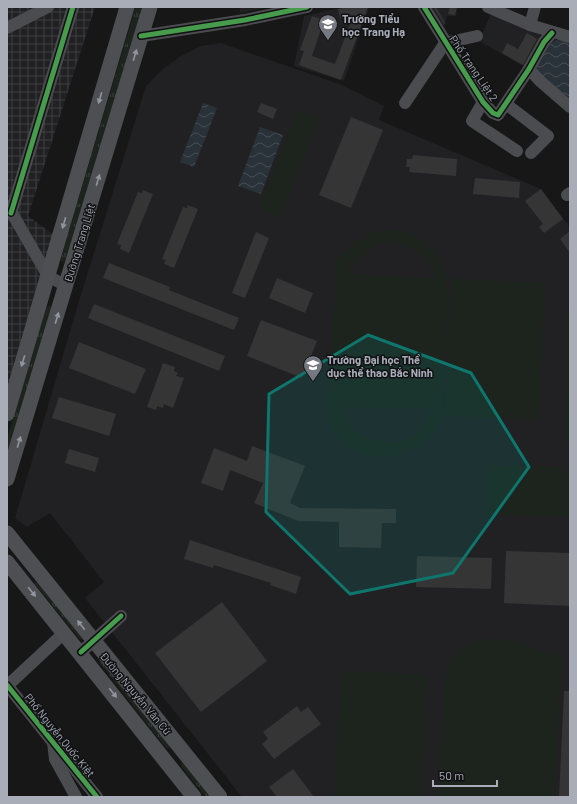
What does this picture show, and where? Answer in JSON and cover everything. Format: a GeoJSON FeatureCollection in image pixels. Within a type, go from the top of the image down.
{"type":"FeatureCollection","features":[{"type":"Feature","properties":{"kind":"main road","name":"Đường Trang Liệt"},"geometry":{"type":"LineString","coordinates":[[7,414],[127,7]]}},
{"type":"Feature","properties":{"kind":"main road","name":"Đường Trang Liệt"},"geometry":{"type":"LineString","coordinates":[[7,479],[150,7]]}},
{"type":"Feature","properties":{"kind":"main road","name":"Đường Nguyễn Văn Cừ"},"geometry":{"type":"LineString","coordinates":[[7,533],[220,797]]}},
{"type":"Feature","properties":{"kind":"main road","name":"Đường Nguyễn Văn Cừ"},"geometry":{"type":"LineString","coordinates":[[7,562],[80,652],[192,796]]}},
{"type":"Feature","properties":{"kind":"main road"},"geometry":{"type":"LineString","coordinates":[[170,766],[186,753]]}},
{"type":"Feature","properties":{"kind":"street"},"geometry":{"type":"LineString","coordinates":[[7,28],[48,7]]}},
{"type":"Feature","properties":{"kind":"street"},"geometry":{"type":"LineString","coordinates":[[66,286],[48,276],[9,208],[73,7]]}},
{"type":"Feature","properties":{"kind":"street"},"geometry":{"type":"LineString","coordinates":[[141,36],[245,20],[307,7]]}},
{"type":"Feature","properties":{"kind":"street","name":"Phố Trang Liệt 2"},"geometry":{"type":"LineString","coordinates":[[424,7],[482,102],[498,115],[529,69],[544,42],[552,33]]}},
{"type":"Feature","properties":{"kind":"street"},"geometry":{"type":"LineString","coordinates":[[488,7],[530,25],[552,33],[570,37]]}},
{"type":"Feature","properties":{"kind":"street"},"geometry":{"type":"LineString","coordinates":[[530,25],[535,7]]}},
{"type":"Feature","properties":{"kind":"street"},"geometry":{"type":"LineString","coordinates":[[405,103],[445,43],[477,36]]}},
{"type":"Feature","properties":{"kind":"street"},"geometry":{"type":"LineString","coordinates":[[529,69],[540,81],[570,107]]}},
{"type":"Feature","properties":{"kind":"street"},"geometry":{"type":"LineString","coordinates":[[482,102],[472,121],[517,151]]}},
{"type":"Feature","properties":{"kind":"street"},"geometry":{"type":"LineString","coordinates":[[506,104],[548,136],[531,153]]}},
{"type":"Feature","properties":{"kind":"street"},"geometry":{"type":"LineString","coordinates":[[80,652],[94,642],[121,616]]}},
{"type":"Feature","properties":{"kind":"street"},"geometry":{"type":"LineString","coordinates":[[7,686],[64,633]]}},
{"type":"Feature","properties":{"kind":"street","name":"Phố Nguyễn Quốc Kiệt"},"geometry":{"type":"LineString","coordinates":[[7,686],[98,797]]}},
{"type":"Feature","properties":{"kind":"street"},"geometry":{"type":"LineString","coordinates":[[53,742],[55,759],[76,797]]}},
{"type":"Feature","properties":{"kind":"highlighted area"},"geometry":{"type":"Polygon","coordinates":[[[368,335],[471,373],[529,467],[453,573],[350,594],[266,512],[269,394],[368,335]]]}},
{"type":"Feature","properties":{"kind":"shaded area"},"geometry":{"type":"Polygon","coordinates":[[[7,7],[95,7],[28,216],[55,236],[7,396],[7,7]]]}},
{"type":"Feature","properties":{"kind":"shaded area"},"geometry":{"type":"Polygon","coordinates":[[[240,7],[270,7],[240,13],[240,7]]]}},
{"type":"Feature","properties":{"kind":"shaded area","name":"Trường Tiểu học Trang Hạ"},"geometry":{"type":"Polygon","coordinates":[[[345,7],[369,7],[344,81],[294,66],[304,16],[345,7]]]}},
{"type":"Feature","properties":{"kind":"shaded area"},"geometry":{"type":"Polygon","coordinates":[[[424,7],[458,7],[456,16],[447,16],[445,25],[438,30],[424,7]]]}},
{"type":"Feature","properties":{"kind":"shaded area"},"geometry":{"type":"Polygon","coordinates":[[[491,14],[541,34],[543,38],[525,67],[479,41],[491,14]]]}},
{"type":"Feature","properties":{"kind":"shaded area","name":"Trường Đại học Thể dục thể thao Bắc Ninh"},"geometry":{"type":"Polygon","coordinates":[[[221,43],[342,85],[384,106],[379,120],[541,189],[570,227],[570,797],[242,797],[85,598],[104,582],[50,513],[27,527],[15,518],[79,301],[146,86],[164,68],[181,56],[201,46],[221,43]]]}},
{"type":"Feature","properties":{"kind":"green space"},"geometry":{"type":"Polygon","coordinates":[[[136,7],[142,7],[71,247],[63,263],[61,260],[65,244],[136,7]]]}},
{"type":"Feature","properties":{"kind":"green space"},"geometry":{"type":"Polygon","coordinates":[[[298,109],[320,118],[280,217],[259,208],[298,109]]]}},
{"type":"Feature","properties":{"kind":"green space"},"geometry":{"type":"Polygon","coordinates":[[[390,230],[404,232],[426,243],[434,251],[445,272],[448,298],[443,411],[437,428],[425,441],[411,450],[394,455],[376,455],[359,452],[345,443],[332,426],[328,400],[336,263],[346,250],[359,240],[390,230]],[[382,242],[360,256],[348,274],[435,278],[428,261],[415,250],[400,244],[382,242]],[[342,405],[345,419],[354,431],[368,438],[383,442],[398,441],[413,436],[424,425],[431,409],[343,407],[342,405]]]}},
{"type":"Feature","properties":{"kind":"green space"},"geometry":{"type":"Polygon","coordinates":[[[451,278],[545,283],[539,420],[445,416],[451,278]]]}},
{"type":"Feature","properties":{"kind":"green space"},"geometry":{"type":"Polygon","coordinates":[[[569,300],[570,443],[563,443],[569,300]]]}},
{"type":"Feature","properties":{"kind":"green space"},"geometry":{"type":"Polygon","coordinates":[[[50,306],[52,309],[7,456],[7,439],[46,307],[50,306]]]}},
{"type":"Feature","properties":{"kind":"green space"},"geometry":{"type":"Polygon","coordinates":[[[489,465],[562,467],[562,470],[570,470],[570,517],[487,515],[489,465]]]}},
{"type":"Feature","properties":{"kind":"green space"},"geometry":{"type":"Polygon","coordinates":[[[36,581],[83,638],[82,640],[35,584],[36,581]]]}},
{"type":"Feature","properties":{"kind":"green space"},"geometry":{"type":"Polygon","coordinates":[[[496,638],[522,642],[540,652],[562,653],[554,797],[437,797],[446,667],[456,654],[467,645],[480,640],[496,638]]]}},
{"type":"Feature","properties":{"kind":"green space"},"geometry":{"type":"Polygon","coordinates":[[[98,660],[100,660],[169,746],[169,749],[166,748],[98,660]]]}},
{"type":"Feature","properties":{"kind":"green space"},"geometry":{"type":"Polygon","coordinates":[[[345,671],[422,674],[427,676],[421,797],[334,797],[341,677],[345,671]]]}},
{"type":"Feature","properties":{"kind":"green space"},"geometry":{"type":"Polygon","coordinates":[[[182,763],[185,764],[211,797],[206,797],[181,766],[182,763]]]}},
{"type":"Feature","properties":{"kind":"water"},"geometry":{"type":"Polygon","coordinates":[[[556,40],[570,41],[570,99],[535,70],[537,61],[542,53],[556,40]]]}},
{"type":"Feature","properties":{"kind":"water"},"geometry":{"type":"Polygon","coordinates":[[[203,103],[217,108],[194,167],[180,162],[203,103]]]}},
{"type":"Feature","properties":{"kind":"water"},"geometry":{"type":"Polygon","coordinates":[[[260,127],[283,135],[261,194],[238,186],[260,127]]]}},
{"type":"Feature","properties":{"kind":"building"},"geometry":{"type":"Polygon","coordinates":[[[349,7],[368,7],[341,80],[299,65],[304,51],[300,50],[312,16],[324,20],[312,56],[335,64],[353,16],[340,18],[338,9],[349,7]]]}},
{"type":"Feature","properties":{"kind":"building"},"geometry":{"type":"Polygon","coordinates":[[[433,7],[436,7],[445,23],[444,24],[433,7]]]}},
{"type":"Feature","properties":{"kind":"building"},"geometry":{"type":"Polygon","coordinates":[[[450,7],[457,7],[455,15],[448,14],[450,7]]]}},
{"type":"Feature","properties":{"kind":"building"},"geometry":{"type":"Polygon","coordinates":[[[527,33],[537,39],[523,65],[502,53],[507,43],[518,49],[527,33]]]}},
{"type":"Feature","properties":{"kind":"building"},"geometry":{"type":"Polygon","coordinates":[[[261,103],[277,109],[273,119],[257,112],[261,103]]]}},
{"type":"Feature","properties":{"kind":"building"},"geometry":{"type":"Polygon","coordinates":[[[351,117],[383,130],[351,208],[319,195],[351,117]]]}},
{"type":"Feature","properties":{"kind":"building"},"geometry":{"type":"Polygon","coordinates":[[[413,155],[457,159],[456,176],[409,172],[410,167],[406,167],[407,159],[412,159],[413,155]]]}},
{"type":"Feature","properties":{"kind":"building"},"geometry":{"type":"Polygon","coordinates":[[[475,178],[520,182],[519,198],[473,194],[475,178]]]}},
{"type":"Feature","properties":{"kind":"building"},"geometry":{"type":"Polygon","coordinates":[[[541,189],[563,219],[544,233],[539,227],[543,224],[525,201],[541,189]]]}},
{"type":"Feature","properties":{"kind":"building"},"geometry":{"type":"Polygon","coordinates":[[[143,190],[153,194],[129,253],[120,249],[121,245],[117,244],[138,192],[142,193],[143,190]]]}},
{"type":"Feature","properties":{"kind":"building"},"geometry":{"type":"Polygon","coordinates":[[[188,205],[198,209],[174,268],[164,264],[166,260],[162,259],[183,207],[187,208],[188,205]]]}},
{"type":"Feature","properties":{"kind":"building"},"geometry":{"type":"Polygon","coordinates":[[[570,231],[570,253],[560,239],[570,231]]]}},
{"type":"Feature","properties":{"kind":"building"},"geometry":{"type":"Polygon","coordinates":[[[256,232],[269,238],[245,298],[232,293],[256,232]]]}},
{"type":"Feature","properties":{"kind":"building"},"geometry":{"type":"Polygon","coordinates":[[[109,263],[170,287],[169,290],[239,318],[234,330],[103,278],[109,263]]]}},
{"type":"Feature","properties":{"kind":"building"},"geometry":{"type":"Polygon","coordinates":[[[277,278],[313,293],[305,313],[269,298],[277,278]]]}},
{"type":"Feature","properties":{"kind":"building"},"geometry":{"type":"Polygon","coordinates":[[[94,304],[225,356],[219,371],[88,318],[94,304]]]}},
{"type":"Feature","properties":{"kind":"building"},"geometry":{"type":"Polygon","coordinates":[[[261,320],[317,341],[302,378],[247,356],[261,320]]]}},
{"type":"Feature","properties":{"kind":"building"},"geometry":{"type":"Polygon","coordinates":[[[79,342],[146,369],[135,394],[69,368],[79,342]]]}},
{"type":"Feature","properties":{"kind":"building"},"geometry":{"type":"Polygon","coordinates":[[[163,363],[175,367],[174,371],[178,373],[176,376],[184,378],[173,408],[164,404],[163,408],[157,406],[156,410],[147,407],[163,363]]]}},
{"type":"Feature","properties":{"kind":"building"},"geometry":{"type":"Polygon","coordinates":[[[59,397],[116,414],[109,436],[52,418],[59,397]]]}},
{"type":"Feature","properties":{"kind":"building"},"geometry":{"type":"Polygon","coordinates":[[[252,446],[305,466],[290,503],[300,508],[396,509],[396,523],[382,523],[381,548],[339,547],[339,522],[298,521],[254,503],[263,483],[230,470],[223,491],[201,483],[214,448],[247,461],[252,446]]]}},
{"type":"Feature","properties":{"kind":"building"},"geometry":{"type":"Polygon","coordinates":[[[69,449],[99,458],[95,472],[65,463],[69,449]]]}},
{"type":"Feature","properties":{"kind":"building"},"geometry":{"type":"Polygon","coordinates":[[[190,540],[301,577],[296,594],[270,585],[271,583],[214,565],[213,568],[184,559],[190,540]]]}},
{"type":"Feature","properties":{"kind":"building"},"geometry":{"type":"Polygon","coordinates":[[[506,551],[570,553],[570,606],[504,603],[506,551]]]}},
{"type":"Feature","properties":{"kind":"building"},"geometry":{"type":"Polygon","coordinates":[[[417,556],[492,558],[491,589],[416,587],[417,556]]]}},
{"type":"Feature","properties":{"kind":"building"},"geometry":{"type":"Polygon","coordinates":[[[222,602],[267,661],[201,712],[155,653],[222,602]]]}},
{"type":"Feature","properties":{"kind":"building"},"geometry":{"type":"Polygon","coordinates":[[[564,691],[570,691],[570,797],[559,797],[564,691]]]}},
{"type":"Feature","properties":{"kind":"building"},"geometry":{"type":"Polygon","coordinates":[[[297,706],[301,712],[308,707],[321,724],[274,759],[262,744],[268,739],[263,732],[297,706]]]}},
{"type":"Feature","properties":{"kind":"building"},"geometry":{"type":"Polygon","coordinates":[[[293,769],[314,797],[277,797],[269,787],[293,769]]]}},
{"type":"Feature","properties":{"kind":"cycle path"},"geometry":{"type":"LineString","coordinates":[[11,213],[73,7]]}},
{"type":"Feature","properties":{"kind":"cycle path"},"geometry":{"type":"LineString","coordinates":[[141,36],[245,20],[307,7]]}},
{"type":"Feature","properties":{"kind":"cycle path"},"geometry":{"type":"LineString","coordinates":[[424,7],[483,102],[493,113],[498,115],[529,69],[544,42],[552,33]]}},
{"type":"Feature","properties":{"kind":"cycle path"},"geometry":{"type":"LineString","coordinates":[[81,652],[121,616]]}},
{"type":"Feature","properties":{"kind":"cycle path"},"geometry":{"type":"LineString","coordinates":[[7,685],[97,797]]}},
{"type":"Feature","properties":{"kind":"place","name":"Trường Tiểu học Trang Hạ"},"geometry":{"type":"Point","coordinates":[328,41]}},
{"type":"Feature","properties":{"kind":"place","name":"Trường Đại học Thể dục thể thao Bắc Ninh"},"geometry":{"type":"Point","coordinates":[313,382]}}]}
